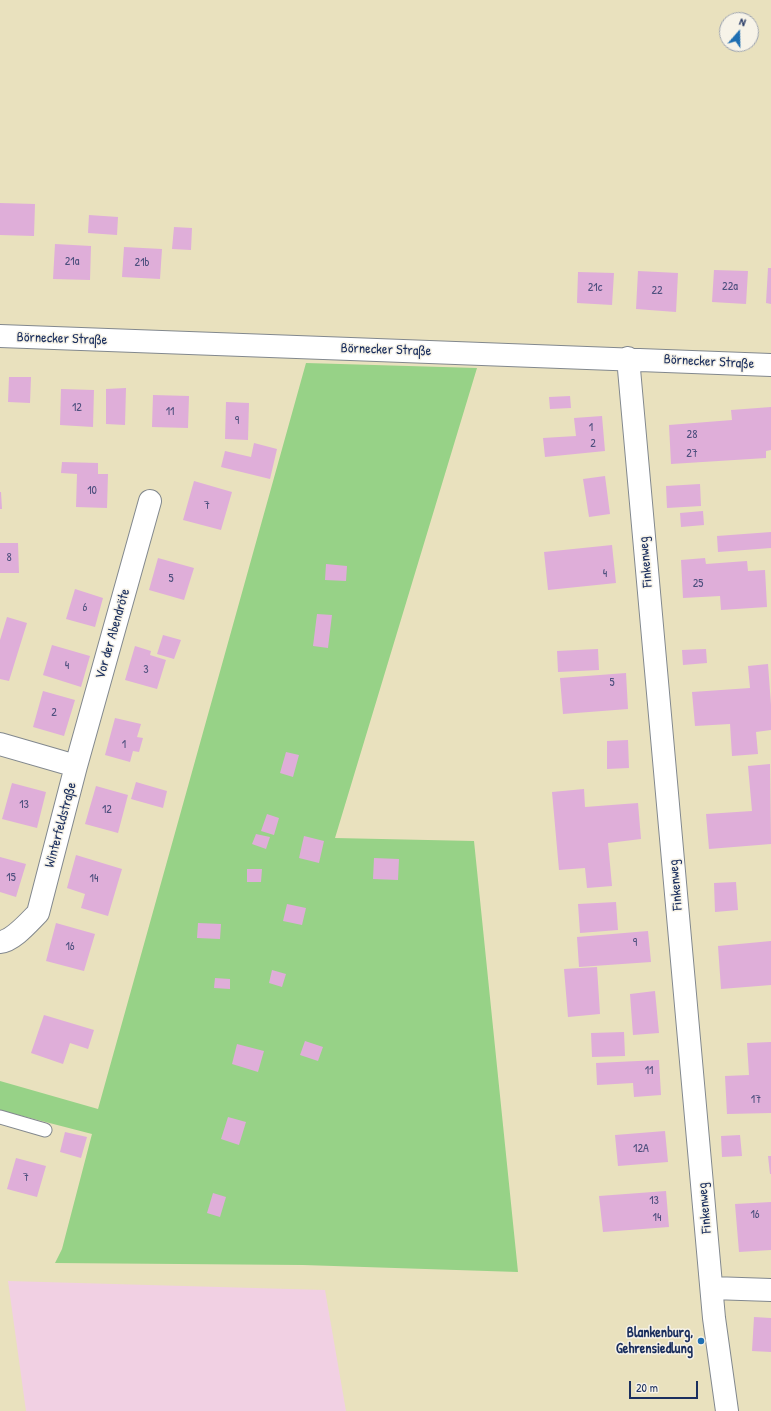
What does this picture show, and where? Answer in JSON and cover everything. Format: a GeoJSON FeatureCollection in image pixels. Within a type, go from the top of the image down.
{"type":"FeatureCollection","features":[{"type":"Feature","properties":{"kind":"street","name":"Börnecker Straße"},"geometry":{"type":"LineString","coordinates":[[0,336],[186,344],[628,358],[771,365]]}},
{"type":"Feature","properties":{"kind":"street","name":"Finkenweg"},"geometry":{"type":"LineString","coordinates":[[628,358],[712,1288],[717,1341],[727,1411]]}},
{"type":"Feature","properties":{"kind":"street","name":"Vor der Abendröte"},"geometry":{"type":"LineString","coordinates":[[76,766],[150,501]]}},
{"type":"Feature","properties":{"kind":"street","name":"Winterfeldstraße"},"geometry":{"type":"LineString","coordinates":[[0,744],[76,766],[38,913],[21,930],[4,942],[0,942]]}},
{"type":"Feature","properties":{"kind":"street"},"geometry":{"type":"LineString","coordinates":[[712,1288],[771,1290]]}},
{"type":"Feature","properties":{"kind":"lane"},"geometry":{"type":"LineString","coordinates":[[0,1117],[45,1130]]}},
{"type":"Feature","properties":{"kind":"shaded area"},"geometry":{"type":"Polygon","coordinates":[[[8,1281],[325,1290],[346,1411],[26,1411],[8,1281]]]}},
{"type":"Feature","properties":{"kind":"green space"},"geometry":{"type":"Polygon","coordinates":[[[306,363],[477,368],[335,838],[474,841],[518,1272],[303,1265],[55,1263],[62,1249],[92,1134],[7,1112],[0,1112],[0,1081],[98,1109],[306,363]]]}},
{"type":"Feature","properties":{"kind":"building"},"geometry":{"type":"Polygon","coordinates":[[[0,203],[35,204],[34,236],[0,235],[0,203]]]}},
{"type":"Feature","properties":{"kind":"building"},"geometry":{"type":"Polygon","coordinates":[[[89,215],[118,217],[117,235],[88,233],[89,215]]]}},
{"type":"Feature","properties":{"kind":"building"},"geometry":{"type":"Polygon","coordinates":[[[174,227],[192,228],[191,250],[172,249],[174,227]]]}},
{"type":"Feature","properties":{"kind":"building"},"geometry":{"type":"Polygon","coordinates":[[[55,244],[91,246],[90,280],[53,279],[55,244]]]}},
{"type":"Feature","properties":{"kind":"building"},"geometry":{"type":"Polygon","coordinates":[[[124,247],[162,249],[160,279],[122,277],[124,247]]]}},
{"type":"Feature","properties":{"kind":"building"},"geometry":{"type":"Polygon","coordinates":[[[768,268],[771,268],[771,304],[766,303],[768,268]]]}},
{"type":"Feature","properties":{"kind":"building"},"geometry":{"type":"Polygon","coordinates":[[[714,270],[748,271],[746,304],[712,302],[714,270]]]}},
{"type":"Feature","properties":{"kind":"building"},"geometry":{"type":"Polygon","coordinates":[[[638,271],[678,273],[676,312],[636,309],[638,271]]]}},
{"type":"Feature","properties":{"kind":"building"},"geometry":{"type":"Polygon","coordinates":[[[578,272],[614,273],[612,305],[577,303],[578,272]]]}},
{"type":"Feature","properties":{"kind":"building"},"geometry":{"type":"Polygon","coordinates":[[[9,377],[31,377],[30,403],[8,402],[9,377]]]}},
{"type":"Feature","properties":{"kind":"building"},"geometry":{"type":"Polygon","coordinates":[[[126,388],[125,425],[106,424],[106,389],[126,388]]]}},
{"type":"Feature","properties":{"kind":"building"},"geometry":{"type":"Polygon","coordinates":[[[61,389],[94,390],[93,427],[60,425],[61,389]]]}},
{"type":"Feature","properties":{"kind":"building"},"geometry":{"type":"Polygon","coordinates":[[[153,395],[189,396],[188,428],[152,427],[153,395]]]}},
{"type":"Feature","properties":{"kind":"building"},"geometry":{"type":"Polygon","coordinates":[[[570,396],[571,408],[550,409],[549,397],[570,396]]]}},
{"type":"Feature","properties":{"kind":"building"},"geometry":{"type":"Polygon","coordinates":[[[226,402],[249,403],[248,440],[225,439],[226,402]]]}},
{"type":"Feature","properties":{"kind":"building"},"geometry":{"type":"Polygon","coordinates":[[[771,407],[771,450],[766,451],[766,458],[671,464],[669,425],[732,420],[731,410],[771,407]]]}},
{"type":"Feature","properties":{"kind":"building"},"geometry":{"type":"Polygon","coordinates":[[[602,416],[605,451],[545,457],[543,438],[576,436],[574,418],[602,416]]]}},
{"type":"Feature","properties":{"kind":"building"},"geometry":{"type":"Polygon","coordinates":[[[254,443],[277,449],[270,479],[221,467],[225,451],[251,457],[254,443]]]}},
{"type":"Feature","properties":{"kind":"building"},"geometry":{"type":"Polygon","coordinates":[[[62,462],[98,463],[98,474],[108,474],[107,508],[76,507],[77,474],[61,473],[62,462]]]}},
{"type":"Feature","properties":{"kind":"building"},"geometry":{"type":"Polygon","coordinates":[[[605,476],[610,514],[589,517],[583,479],[605,476]]]}},
{"type":"Feature","properties":{"kind":"building"},"geometry":{"type":"Polygon","coordinates":[[[194,481],[232,492],[221,530],[183,520],[194,481]]]}},
{"type":"Feature","properties":{"kind":"building"},"geometry":{"type":"Polygon","coordinates":[[[700,484],[701,506],[667,508],[666,486],[700,484]]]}},
{"type":"Feature","properties":{"kind":"building"},"geometry":{"type":"Polygon","coordinates":[[[1,492],[2,509],[0,509],[1,492]]]}},
{"type":"Feature","properties":{"kind":"building"},"geometry":{"type":"Polygon","coordinates":[[[703,511],[704,525],[681,527],[680,513],[703,511]]]}},
{"type":"Feature","properties":{"kind":"building"},"geometry":{"type":"Polygon","coordinates":[[[771,532],[771,548],[718,552],[717,536],[771,532]]]}},
{"type":"Feature","properties":{"kind":"building"},"geometry":{"type":"Polygon","coordinates":[[[0,543],[18,543],[19,573],[0,573],[0,543]]]}},
{"type":"Feature","properties":{"kind":"building"},"geometry":{"type":"Polygon","coordinates":[[[612,545],[616,583],[548,590],[544,552],[612,545]]]}},
{"type":"Feature","properties":{"kind":"building"},"geometry":{"type":"Polygon","coordinates":[[[158,558],[194,568],[184,600],[149,590],[158,558]]]}},
{"type":"Feature","properties":{"kind":"building"},"geometry":{"type":"Polygon","coordinates":[[[705,558],[706,564],[747,561],[748,571],[765,570],[767,607],[721,610],[720,596],[683,598],[681,560],[705,558]]]}},
{"type":"Feature","properties":{"kind":"building"},"geometry":{"type":"Polygon","coordinates":[[[326,564],[347,566],[346,581],[325,580],[326,564]]]}},
{"type":"Feature","properties":{"kind":"building"},"geometry":{"type":"Polygon","coordinates":[[[75,589],[103,598],[95,627],[66,619],[75,589]]]}},
{"type":"Feature","properties":{"kind":"building"},"geometry":{"type":"Polygon","coordinates":[[[317,614],[332,615],[328,648],[313,646],[317,614]]]}},
{"type":"Feature","properties":{"kind":"building"},"geometry":{"type":"Polygon","coordinates":[[[7,617],[27,623],[9,681],[0,679],[0,640],[7,617]]]}},
{"type":"Feature","properties":{"kind":"building"},"geometry":{"type":"Polygon","coordinates":[[[163,635],[181,640],[174,659],[157,654],[163,635]]]}},
{"type":"Feature","properties":{"kind":"building"},"geometry":{"type":"Polygon","coordinates":[[[52,645],[90,656],[81,687],[43,675],[52,645]]]}},
{"type":"Feature","properties":{"kind":"building"},"geometry":{"type":"Polygon","coordinates":[[[135,646],[151,651],[150,655],[166,660],[157,689],[125,680],[135,646]]]}},
{"type":"Feature","properties":{"kind":"building"},"geometry":{"type":"Polygon","coordinates":[[[598,649],[599,670],[558,672],[557,651],[598,649]]]}},
{"type":"Feature","properties":{"kind":"building"},"geometry":{"type":"Polygon","coordinates":[[[706,649],[707,663],[683,665],[682,650],[706,649]]]}},
{"type":"Feature","properties":{"kind":"building"},"geometry":{"type":"Polygon","coordinates":[[[768,664],[771,730],[756,732],[758,754],[732,756],[730,724],[695,726],[692,692],[750,688],[748,666],[768,664]]]}},
{"type":"Feature","properties":{"kind":"building"},"geometry":{"type":"Polygon","coordinates":[[[626,673],[628,709],[563,714],[560,678],[626,673]]]}},
{"type":"Feature","properties":{"kind":"building"},"geometry":{"type":"Polygon","coordinates":[[[43,691],[75,700],[64,736],[33,727],[43,691]]]}},
{"type":"Feature","properties":{"kind":"building"},"geometry":{"type":"Polygon","coordinates":[[[115,718],[141,724],[137,737],[143,738],[139,752],[133,751],[130,762],[105,755],[115,718]]]}},
{"type":"Feature","properties":{"kind":"building"},"geometry":{"type":"Polygon","coordinates":[[[628,740],[629,768],[607,769],[607,741],[628,740]]]}},
{"type":"Feature","properties":{"kind":"building"},"geometry":{"type":"Polygon","coordinates":[[[286,752],[299,755],[293,777],[280,773],[286,752]]]}},
{"type":"Feature","properties":{"kind":"building"},"geometry":{"type":"Polygon","coordinates":[[[770,764],[771,844],[709,849],[706,814],[752,811],[748,766],[770,764]]]}},
{"type":"Feature","properties":{"kind":"building"},"geometry":{"type":"Polygon","coordinates":[[[136,782],[167,791],[163,808],[131,799],[136,782]]]}},
{"type":"Feature","properties":{"kind":"building"},"geometry":{"type":"Polygon","coordinates":[[[12,783],[46,792],[37,828],[2,819],[12,783]]]}},
{"type":"Feature","properties":{"kind":"building"},"geometry":{"type":"Polygon","coordinates":[[[96,786],[128,795],[118,833],[85,824],[96,786]]]}},
{"type":"Feature","properties":{"kind":"building"},"geometry":{"type":"Polygon","coordinates":[[[584,789],[585,807],[638,803],[641,839],[608,843],[612,886],[587,888],[585,868],[559,870],[552,792],[584,789]]]}},
{"type":"Feature","properties":{"kind":"building"},"geometry":{"type":"Polygon","coordinates":[[[267,814],[279,818],[274,835],[261,831],[267,814]]]}},
{"type":"Feature","properties":{"kind":"building"},"geometry":{"type":"Polygon","coordinates":[[[256,834],[270,837],[266,849],[252,844],[256,834]]]}},
{"type":"Feature","properties":{"kind":"building"},"geometry":{"type":"Polygon","coordinates":[[[304,836],[324,841],[319,863],[299,858],[304,836]]]}},
{"type":"Feature","properties":{"kind":"building"},"geometry":{"type":"Polygon","coordinates":[[[76,855],[122,869],[108,916],[81,908],[85,894],[67,888],[76,855]]]}},
{"type":"Feature","properties":{"kind":"building"},"geometry":{"type":"Polygon","coordinates":[[[0,857],[26,864],[16,897],[0,892],[0,857]]]}},
{"type":"Feature","properties":{"kind":"building"},"geometry":{"type":"Polygon","coordinates":[[[374,858],[399,859],[398,880],[373,879],[374,858]]]}},
{"type":"Feature","properties":{"kind":"building"},"geometry":{"type":"Polygon","coordinates":[[[247,869],[262,869],[261,882],[247,882],[247,869]]]}},
{"type":"Feature","properties":{"kind":"building"},"geometry":{"type":"Polygon","coordinates":[[[736,882],[738,910],[715,912],[714,883],[736,882]]]}},
{"type":"Feature","properties":{"kind":"building"},"geometry":{"type":"Polygon","coordinates":[[[616,902],[618,930],[580,933],[578,904],[616,902]]]}},
{"type":"Feature","properties":{"kind":"building"},"geometry":{"type":"Polygon","coordinates":[[[287,904],[306,908],[302,925],[283,921],[287,904]]]}},
{"type":"Feature","properties":{"kind":"building"},"geometry":{"type":"Polygon","coordinates":[[[56,923],[95,934],[84,971],[46,961],[56,923]]]}},
{"type":"Feature","properties":{"kind":"building"},"geometry":{"type":"Polygon","coordinates":[[[198,923],[221,924],[220,939],[197,938],[198,923]]]}},
{"type":"Feature","properties":{"kind":"building"},"geometry":{"type":"Polygon","coordinates":[[[648,931],[651,962],[579,967],[577,937],[648,931]]]}},
{"type":"Feature","properties":{"kind":"building"},"geometry":{"type":"Polygon","coordinates":[[[771,941],[771,985],[721,989],[718,946],[771,941]]]}},
{"type":"Feature","properties":{"kind":"building"},"geometry":{"type":"Polygon","coordinates":[[[597,967],[600,1014],[568,1017],[564,969],[597,967]]]}},
{"type":"Feature","properties":{"kind":"building"},"geometry":{"type":"Polygon","coordinates":[[[272,970],[286,974],[282,987],[269,983],[272,970]]]}},
{"type":"Feature","properties":{"kind":"building"},"geometry":{"type":"Polygon","coordinates":[[[215,978],[230,979],[230,989],[214,988],[215,978]]]}},
{"type":"Feature","properties":{"kind":"building"},"geometry":{"type":"Polygon","coordinates":[[[655,991],[659,1033],[633,1035],[630,994],[655,991]]]}},
{"type":"Feature","properties":{"kind":"building"},"geometry":{"type":"Polygon","coordinates":[[[44,1015],[94,1030],[88,1049],[70,1043],[63,1064],[31,1053],[44,1015]]]}},
{"type":"Feature","properties":{"kind":"building"},"geometry":{"type":"Polygon","coordinates":[[[624,1032],[625,1056],[592,1057],[591,1033],[624,1032]]]}},
{"type":"Feature","properties":{"kind":"building"},"geometry":{"type":"Polygon","coordinates":[[[305,1041],[323,1047],[318,1061],[300,1055],[305,1041]]]}},
{"type":"Feature","properties":{"kind":"building"},"geometry":{"type":"Polygon","coordinates":[[[771,1042],[771,1113],[727,1114],[725,1076],[749,1075],[747,1043],[771,1042]]]}},
{"type":"Feature","properties":{"kind":"building"},"geometry":{"type":"Polygon","coordinates":[[[237,1044],[264,1051],[258,1072],[232,1064],[237,1044]]]}},
{"type":"Feature","properties":{"kind":"building"},"geometry":{"type":"Polygon","coordinates":[[[659,1060],[661,1095],[634,1097],[633,1083],[597,1085],[596,1063],[659,1060]]]}},
{"type":"Feature","properties":{"kind":"building"},"geometry":{"type":"Polygon","coordinates":[[[228,1117],[246,1122],[239,1145],[221,1139],[228,1117]]]}},
{"type":"Feature","properties":{"kind":"building"},"geometry":{"type":"Polygon","coordinates":[[[665,1131],[668,1162],[618,1166],[615,1135],[665,1131]]]}},
{"type":"Feature","properties":{"kind":"building"},"geometry":{"type":"Polygon","coordinates":[[[65,1132],[87,1137],[81,1158],[60,1152],[65,1132]]]}},
{"type":"Feature","properties":{"kind":"building"},"geometry":{"type":"Polygon","coordinates":[[[740,1135],[742,1156],[722,1157],[721,1136],[740,1135]]]}},
{"type":"Feature","properties":{"kind":"building"},"geometry":{"type":"Polygon","coordinates":[[[768,1156],[771,1156],[771,1174],[770,1174],[768,1156]]]}},
{"type":"Feature","properties":{"kind":"building"},"geometry":{"type":"Polygon","coordinates":[[[16,1158],[46,1166],[37,1197],[7,1189],[16,1158]]]}},
{"type":"Feature","properties":{"kind":"building"},"geometry":{"type":"Polygon","coordinates":[[[666,1191],[669,1227],[603,1232],[599,1196],[666,1191]]]}},
{"type":"Feature","properties":{"kind":"building"},"geometry":{"type":"Polygon","coordinates":[[[213,1193],[226,1197],[220,1217],[207,1213],[213,1193]]]}},
{"type":"Feature","properties":{"kind":"building"},"geometry":{"type":"Polygon","coordinates":[[[771,1202],[771,1250],[739,1252],[735,1204],[771,1202]]]}},
{"type":"Feature","properties":{"kind":"building"},"geometry":{"type":"Polygon","coordinates":[[[754,1317],[771,1318],[771,1352],[752,1351],[754,1317]]]}},
{"type":"Feature","properties":{"kind":"place","name":"Blankenburg, Gehrensiedlung"},"geometry":{"type":"Point","coordinates":[701,1341]}}]}
